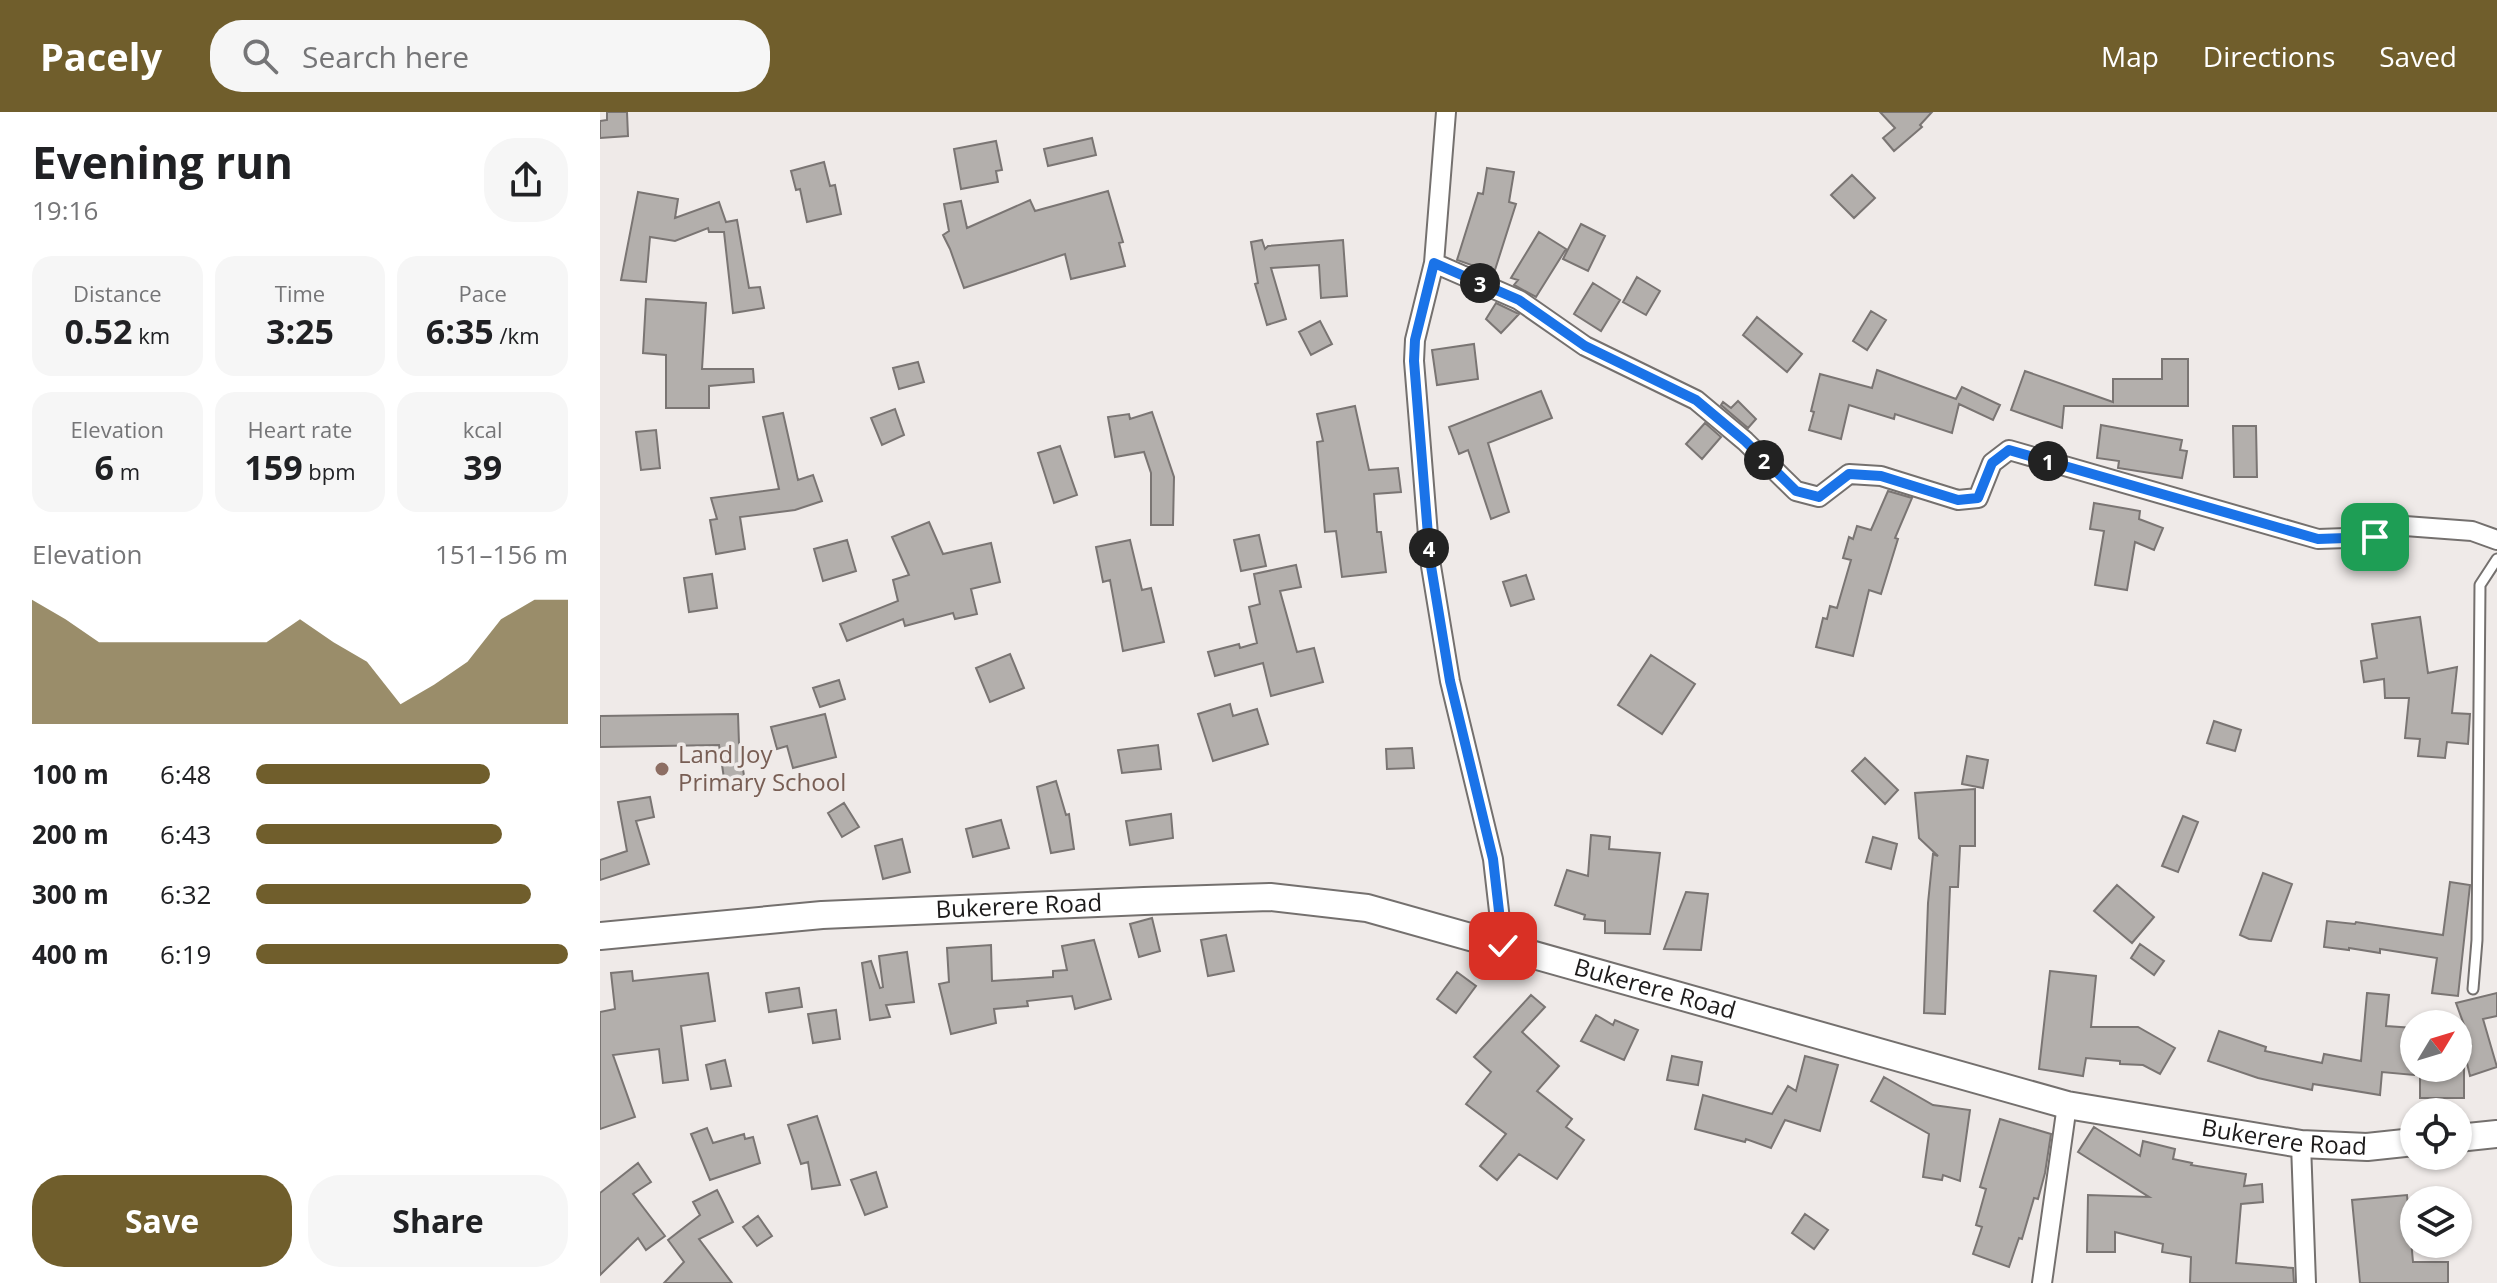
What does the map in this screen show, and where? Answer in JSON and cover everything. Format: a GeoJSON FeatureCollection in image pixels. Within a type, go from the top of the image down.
{"type":"FeatureCollection","features":[{"type":"Feature","properties":{"kind":"street"},"geometry":{"type":"LineString","coordinates":[[1446,112],[1434,263],[1415,340],[1414,361],[1430,560],[1450,681],[1493,859],[1503,946]]}},
{"type":"Feature","properties":{"kind":"street"},"geometry":{"type":"LineString","coordinates":[[1434,263],[1519,300],[1585,346],[1696,400],[1745,441],[1796,491],[1819,497],[1849,474],[1881,476],[1958,500],[1978,498],[1992,463],[2009,450],[2318,539],[2375,537],[2405,526],[2472,531],[2497,540]]}},
{"type":"Feature","properties":{"kind":"street","name":"Bukerere Road"},"geometry":{"type":"LineString","coordinates":[[600,936],[822,915],[1270,897],[1367,908],[2067,1105],[2301,1144],[2367,1147],[2400,1143]]}},
{"type":"Feature","properties":{"kind":"street"},"geometry":{"type":"LineString","coordinates":[[2042,1283],[2067,1105]]}},
{"type":"Feature","properties":{"kind":"street"},"geometry":{"type":"LineString","coordinates":[[2472,1137],[2497,1134]]}},
{"type":"Feature","properties":{"kind":"street"},"geometry":{"type":"LineString","coordinates":[[2301,1144],[2306,1283]]}},
{"type":"Feature","properties":{"kind":"lane"},"geometry":{"type":"LineString","coordinates":[[2473,989],[2477,940],[2480,585],[2497,559]]}},
{"type":"Feature","properties":{"kind":"building"},"geometry":{"type":"Polygon","coordinates":[[[607,112],[627,112],[628,136],[600,138],[600,121],[607,120],[607,112]]]}},
{"type":"Feature","properties":{"kind":"building"},"geometry":{"type":"Polygon","coordinates":[[[1880,112],[1932,112],[1920,125],[1922,127],[1894,151],[1883,138],[1895,128],[1880,112]]]}},
{"type":"Feature","properties":{"kind":"building"},"geometry":{"type":"Polygon","coordinates":[[[1092,138],[1096,155],[1048,166],[1044,149],[1092,138]]]}},
{"type":"Feature","properties":{"kind":"building"},"geometry":{"type":"Polygon","coordinates":[[[996,141],[1002,170],[996,171],[998,182],[961,189],[954,149],[996,141]]]}},
{"type":"Feature","properties":{"kind":"building"},"geometry":{"type":"Polygon","coordinates":[[[824,162],[830,186],[835,185],[841,214],[807,222],[800,189],[796,190],[791,171],[824,162]]]}},
{"type":"Feature","properties":{"kind":"building"},"geometry":{"type":"Polygon","coordinates":[[[1487,168],[1514,172],[1509,202],[1516,204],[1494,273],[1457,260],[1478,193],[1483,194],[1487,168]]]}},
{"type":"Feature","properties":{"kind":"building"},"geometry":{"type":"Polygon","coordinates":[[[1852,175],[1875,198],[1854,218],[1831,195],[1852,175]]]}},
{"type":"Feature","properties":{"kind":"building"},"geometry":{"type":"Polygon","coordinates":[[[1108,191],[1123,242],[1119,243],[1125,266],[1071,279],[1065,254],[964,288],[943,235],[949,231],[944,204],[961,201],[967,228],[1030,200],[1035,211],[1108,191]]]}},
{"type":"Feature","properties":{"kind":"building"},"geometry":{"type":"Polygon","coordinates":[[[638,192],[678,199],[675,218],[719,202],[726,222],[737,220],[749,288],[760,287],[764,308],[733,313],[724,232],[709,232],[708,228],[675,241],[650,237],[646,282],[621,280],[638,192]]]}},
{"type":"Feature","properties":{"kind":"building"},"geometry":{"type":"Polygon","coordinates":[[[1581,224],[1605,236],[1588,271],[1563,259],[1581,224]]]}},
{"type":"Feature","properties":{"kind":"building"},"geometry":{"type":"Polygon","coordinates":[[[1539,232],[1566,249],[1536,297],[1514,285],[1518,280],[1511,278],[1539,232]]]}},
{"type":"Feature","properties":{"kind":"building"},"geometry":{"type":"Polygon","coordinates":[[[1262,240],[1265,249],[1268,246],[1343,240],[1347,296],[1321,298],[1319,265],[1271,268],[1286,319],[1267,325],[1255,284],[1258,283],[1251,242],[1262,240]]]}},
{"type":"Feature","properties":{"kind":"building"},"geometry":{"type":"Polygon","coordinates":[[[1637,277],[1660,291],[1646,315],[1623,302],[1637,277]]]}},
{"type":"Feature","properties":{"kind":"building"},"geometry":{"type":"Polygon","coordinates":[[[1593,283],[1620,300],[1601,331],[1574,314],[1593,283]]]}},
{"type":"Feature","properties":{"kind":"building"},"geometry":{"type":"Polygon","coordinates":[[[646,299],[706,303],[702,369],[753,369],[754,382],[709,386],[709,408],[666,408],[666,355],[643,353],[646,299]]]}},
{"type":"Feature","properties":{"kind":"building"},"geometry":{"type":"Polygon","coordinates":[[[1496,303],[1519,314],[1501,333],[1486,319],[1496,303]]]}},
{"type":"Feature","properties":{"kind":"building"},"geometry":{"type":"Polygon","coordinates":[[[1871,311],[1886,320],[1867,350],[1853,341],[1871,311]]]}},
{"type":"Feature","properties":{"kind":"building"},"geometry":{"type":"Polygon","coordinates":[[[1757,317],[1802,354],[1787,372],[1743,335],[1757,317]]]}},
{"type":"Feature","properties":{"kind":"building"},"geometry":{"type":"Polygon","coordinates":[[[1320,321],[1332,344],[1311,355],[1299,332],[1320,321]]]}},
{"type":"Feature","properties":{"kind":"building"},"geometry":{"type":"Polygon","coordinates":[[[1474,344],[1478,379],[1437,385],[1432,350],[1474,344]]]}},
{"type":"Feature","properties":{"kind":"building"},"geometry":{"type":"Polygon","coordinates":[[[2162,359],[2188,359],[2188,406],[2064,406],[2062,428],[2011,410],[2025,371],[2113,402],[2113,379],[2162,379],[2162,359]]]}},
{"type":"Feature","properties":{"kind":"building"},"geometry":{"type":"Polygon","coordinates":[[[918,362],[924,382],[899,389],[893,368],[918,362]]]}},
{"type":"Feature","properties":{"kind":"building"},"geometry":{"type":"Polygon","coordinates":[[[1877,370],[1956,399],[1962,387],[2000,405],[1993,420],[1959,404],[1952,433],[1895,414],[1894,419],[1849,405],[1841,439],[1809,430],[1820,374],[1872,388],[1877,370]]]}},
{"type":"Feature","properties":{"kind":"building"},"geometry":{"type":"Polygon","coordinates":[[[1541,391],[1552,418],[1488,443],[1509,512],[1491,519],[1468,450],[1459,454],[1449,427],[1541,391]]]}},
{"type":"Feature","properties":{"kind":"building"},"geometry":{"type":"Polygon","coordinates":[[[1738,401],[1756,419],[1748,428],[1721,405],[1723,402],[1731,408],[1738,401]]]}},
{"type":"Feature","properties":{"kind":"building"},"geometry":{"type":"Polygon","coordinates":[[[1355,406],[1369,470],[1398,468],[1401,492],[1374,494],[1377,532],[1381,532],[1386,572],[1342,577],[1336,531],[1325,532],[1317,442],[1323,441],[1317,414],[1355,406]]]}},
{"type":"Feature","properties":{"kind":"building"},"geometry":{"type":"Polygon","coordinates":[[[895,409],[904,435],[882,445],[871,418],[895,409]]]}},
{"type":"Feature","properties":{"kind":"building"},"geometry":{"type":"Polygon","coordinates":[[[1152,412],[1174,477],[1173,525],[1151,525],[1151,473],[1144,452],[1115,457],[1108,417],[1129,414],[1130,419],[1152,412]]]}},
{"type":"Feature","properties":{"kind":"building"},"geometry":{"type":"Polygon","coordinates":[[[783,413],[798,480],[813,475],[822,501],[795,510],[740,517],[745,549],[716,554],[710,520],[717,519],[711,498],[779,489],[763,417],[783,413]]]}},
{"type":"Feature","properties":{"kind":"building"},"geometry":{"type":"Polygon","coordinates":[[[1705,423],[1721,437],[1702,459],[1686,444],[1705,423]]]}},
{"type":"Feature","properties":{"kind":"building"},"geometry":{"type":"Polygon","coordinates":[[[2101,425],[2182,440],[2180,450],[2187,451],[2182,478],[2118,468],[2119,461],[2097,458],[2101,425]]]}},
{"type":"Feature","properties":{"kind":"building"},"geometry":{"type":"Polygon","coordinates":[[[2233,426],[2256,426],[2257,477],[2234,477],[2233,426]]]}},
{"type":"Feature","properties":{"kind":"building"},"geometry":{"type":"Polygon","coordinates":[[[656,430],[660,468],[641,470],[636,432],[656,430]]]}},
{"type":"Feature","properties":{"kind":"building"},"geometry":{"type":"Polygon","coordinates":[[[1060,446],[1077,495],[1054,503],[1038,453],[1060,446]]]}},
{"type":"Feature","properties":{"kind":"building"},"geometry":{"type":"Polygon","coordinates":[[[1888,491],[1912,498],[1895,538],[1898,539],[1881,594],[1869,590],[1853,656],[1816,647],[1823,618],[1827,619],[1830,606],[1837,608],[1851,560],[1843,558],[1849,537],[1853,539],[1857,526],[1871,530],[1888,491]]]}},
{"type":"Feature","properties":{"kind":"building"},"geometry":{"type":"Polygon","coordinates":[[[2094,503],[2140,511],[2139,519],[2163,528],[2154,550],[2135,542],[2127,590],[2095,585],[2104,531],[2090,529],[2094,503]]]}},
{"type":"Feature","properties":{"kind":"building"},"geometry":{"type":"Polygon","coordinates":[[[929,522],[943,554],[991,543],[1000,582],[971,589],[977,614],[955,619],[953,613],[905,626],[903,619],[847,641],[840,624],[898,601],[893,580],[909,575],[892,537],[929,522]]]}},
{"type":"Feature","properties":{"kind":"building"},"geometry":{"type":"Polygon","coordinates":[[[1259,535],[1266,566],[1241,571],[1234,540],[1259,535]]]}},
{"type":"Feature","properties":{"kind":"building"},"geometry":{"type":"Polygon","coordinates":[[[847,540],[856,571],[823,581],[814,549],[847,540]]]}},
{"type":"Feature","properties":{"kind":"building"},"geometry":{"type":"Polygon","coordinates":[[[1130,540],[1142,590],[1151,588],[1164,642],[1123,651],[1110,580],[1103,582],[1096,547],[1130,540]]]}},
{"type":"Feature","properties":{"kind":"building"},"geometry":{"type":"Polygon","coordinates":[[[1296,565],[1301,587],[1280,591],[1297,652],[1314,648],[1323,682],[1271,696],[1263,663],[1215,676],[1208,652],[1257,643],[1249,607],[1260,604],[1254,574],[1296,565]]]}},
{"type":"Feature","properties":{"kind":"building"},"geometry":{"type":"Polygon","coordinates":[[[712,574],[717,608],[689,612],[684,578],[712,574]]]}},
{"type":"Feature","properties":{"kind":"building"},"geometry":{"type":"Polygon","coordinates":[[[1526,575],[1534,599],[1511,606],[1503,582],[1526,575]]]}},
{"type":"Feature","properties":{"kind":"building"},"geometry":{"type":"Polygon","coordinates":[[[2420,617],[2428,673],[2457,667],[2452,713],[2470,714],[2468,744],[2447,742],[2445,758],[2418,756],[2420,739],[2405,738],[2409,698],[2385,698],[2384,679],[2364,682],[2361,661],[2377,658],[2372,624],[2420,617]]]}},
{"type":"Feature","properties":{"kind":"building"},"geometry":{"type":"Polygon","coordinates":[[[1010,654],[1024,688],[990,702],[976,668],[1010,654]]]}},
{"type":"Feature","properties":{"kind":"building"},"geometry":{"type":"Polygon","coordinates":[[[1651,655],[1695,684],[1662,734],[1618,705],[1651,655]]]}},
{"type":"Feature","properties":{"kind":"building"},"geometry":{"type":"Polygon","coordinates":[[[839,680],[845,699],[820,707],[813,688],[839,680]]]}},
{"type":"Feature","properties":{"kind":"building"},"geometry":{"type":"Polygon","coordinates":[[[1230,704],[1233,716],[1257,709],[1268,744],[1213,761],[1198,714],[1230,704]]]}},
{"type":"Feature","properties":{"kind":"building"},"geometry":{"type":"Polygon","coordinates":[[[738,714],[745,782],[725,785],[719,745],[600,747],[600,716],[738,714]]]}},
{"type":"Feature","properties":{"kind":"building"},"geometry":{"type":"Polygon","coordinates":[[[825,714],[836,757],[793,768],[787,746],[777,749],[771,727],[825,714]]]}},
{"type":"Feature","properties":{"kind":"building"},"geometry":{"type":"Polygon","coordinates":[[[2214,721],[2241,730],[2235,751],[2207,743],[2214,721]]]}},
{"type":"Feature","properties":{"kind":"building"},"geometry":{"type":"Polygon","coordinates":[[[1158,745],[1161,769],[1122,773],[1118,750],[1158,745]]]}},
{"type":"Feature","properties":{"kind":"building"},"geometry":{"type":"Polygon","coordinates":[[[1412,748],[1414,768],[1387,769],[1386,749],[1412,748]]]}},
{"type":"Feature","properties":{"kind":"building"},"geometry":{"type":"Polygon","coordinates":[[[1967,756],[1988,760],[1983,788],[1962,784],[1967,756]]]}},
{"type":"Feature","properties":{"kind":"building"},"geometry":{"type":"Polygon","coordinates":[[[1865,758],[1898,790],[1885,804],[1852,771],[1865,758]]]}},
{"type":"Feature","properties":{"kind":"building"},"geometry":{"type":"Polygon","coordinates":[[[1056,781],[1066,815],[1069,814],[1074,849],[1051,853],[1037,787],[1056,781]]]}},
{"type":"Feature","properties":{"kind":"building"},"geometry":{"type":"Polygon","coordinates":[[[1975,789],[1975,846],[1960,846],[1958,887],[1950,887],[1945,1014],[1924,1013],[1928,903],[1933,854],[1938,856],[1919,838],[1915,793],[1975,789]]]}},
{"type":"Feature","properties":{"kind":"building"},"geometry":{"type":"Polygon","coordinates":[[[650,797],[654,817],[636,821],[649,864],[600,880],[600,860],[627,851],[618,802],[650,797]]]}},
{"type":"Feature","properties":{"kind":"building"},"geometry":{"type":"Polygon","coordinates":[[[844,803],[859,827],[842,837],[828,813],[844,803]]]}},
{"type":"Feature","properties":{"kind":"building"},"geometry":{"type":"Polygon","coordinates":[[[1171,814],[1173,838],[1130,845],[1126,821],[1171,814]]]}},
{"type":"Feature","properties":{"kind":"building"},"geometry":{"type":"Polygon","coordinates":[[[2183,816],[2198,822],[2178,872],[2162,866],[2183,816]]]}},
{"type":"Feature","properties":{"kind":"building"},"geometry":{"type":"Polygon","coordinates":[[[1001,820],[1009,848],[973,857],[966,829],[1001,820]]]}},
{"type":"Feature","properties":{"kind":"building"},"geometry":{"type":"Polygon","coordinates":[[[1591,835],[1610,837],[1609,849],[1660,853],[1650,934],[1605,933],[1605,921],[1584,919],[1585,915],[1555,905],[1567,870],[1588,876],[1591,835]]]}},
{"type":"Feature","properties":{"kind":"building"},"geometry":{"type":"Polygon","coordinates":[[[1873,837],[1897,844],[1891,869],[1866,862],[1873,837]]]}},
{"type":"Feature","properties":{"kind":"building"},"geometry":{"type":"Polygon","coordinates":[[[902,839],[910,872],[883,879],[875,846],[902,839]]]}},
{"type":"Feature","properties":{"kind":"building"},"geometry":{"type":"Polygon","coordinates":[[[2263,873],[2292,884],[2271,941],[2240,935],[2263,873]]]}},
{"type":"Feature","properties":{"kind":"building"},"geometry":{"type":"Polygon","coordinates":[[[2450,882],[2470,885],[2458,996],[2432,993],[2437,958],[2380,949],[2380,953],[2324,947],[2327,921],[2356,922],[2443,935],[2450,882]]]}},
{"type":"Feature","properties":{"kind":"building"},"geometry":{"type":"Polygon","coordinates":[[[2117,885],[2154,917],[2132,943],[2094,911],[2117,885]]]}},
{"type":"Feature","properties":{"kind":"building"},"geometry":{"type":"Polygon","coordinates":[[[1686,892],[1708,894],[1701,950],[1664,949],[1686,892]]]}},
{"type":"Feature","properties":{"kind":"building"},"geometry":{"type":"Polygon","coordinates":[[[1152,918],[1160,951],[1139,957],[1130,924],[1152,918]]]}},
{"type":"Feature","properties":{"kind":"building"},"geometry":{"type":"Polygon","coordinates":[[[1226,935],[1234,971],[1208,976],[1201,940],[1226,935]]]}},
{"type":"Feature","properties":{"kind":"building"},"geometry":{"type":"Polygon","coordinates":[[[1094,940],[1111,999],[1075,1009],[1072,996],[1027,1001],[1028,1006],[994,1009],[996,1023],[951,1034],[939,984],[949,982],[947,948],[991,945],[992,981],[1053,977],[1053,971],[1067,970],[1062,946],[1094,940]]]}},
{"type":"Feature","properties":{"kind":"building"},"geometry":{"type":"Polygon","coordinates":[[[2140,944],[2164,961],[2154,975],[2131,958],[2140,944]]]}},
{"type":"Feature","properties":{"kind":"building"},"geometry":{"type":"Polygon","coordinates":[[[907,952],[914,1002],[886,1005],[890,1017],[870,1020],[862,963],[871,961],[880,988],[883,987],[879,956],[907,952]]]}},
{"type":"Feature","properties":{"kind":"building"},"geometry":{"type":"Polygon","coordinates":[[[632,971],[633,981],[708,973],[715,1021],[681,1026],[688,1080],[663,1083],[659,1049],[613,1055],[635,1117],[600,1129],[600,1012],[615,1009],[611,973],[632,971]]]}},
{"type":"Feature","properties":{"kind":"building"},"geometry":{"type":"Polygon","coordinates":[[[2050,971],[2096,976],[2091,1027],[2138,1027],[2175,1048],[2160,1074],[2143,1065],[2086,1058],[2083,1076],[2039,1069],[2050,971]]]}},
{"type":"Feature","properties":{"kind":"building"},"geometry":{"type":"Polygon","coordinates":[[[1457,972],[1476,986],[1456,1013],[1437,999],[1457,972]]]}},
{"type":"Feature","properties":{"kind":"building"},"geometry":{"type":"Polygon","coordinates":[[[799,988],[802,1007],[769,1012],[766,993],[799,988]]]}},
{"type":"Feature","properties":{"kind":"building"},"geometry":{"type":"Polygon","coordinates":[[[2367,993],[2389,995],[2386,1026],[2400,1027],[2400,1074],[2382,1072],[2380,1095],[2313,1084],[2312,1090],[2258,1078],[2208,1061],[2219,1031],[2266,1047],[2265,1051],[2322,1063],[2324,1054],[2361,1061],[2367,993]]]}},
{"type":"Feature","properties":{"kind":"building"},"geometry":{"type":"Polygon","coordinates":[[[2497,993],[2497,1016],[2483,1019],[2497,1067],[2472,1075],[2472,1010],[2459,1010],[2456,1003],[2497,993]]]}},
{"type":"Feature","properties":{"kind":"building"},"geometry":{"type":"Polygon","coordinates":[[[1531,995],[1545,1007],[1522,1032],[1559,1066],[1537,1091],[1572,1119],[1566,1127],[1584,1140],[1557,1179],[1519,1154],[1497,1180],[1480,1166],[1506,1134],[1466,1104],[1491,1072],[1474,1057],[1531,995]]]}},
{"type":"Feature","properties":{"kind":"building"},"geometry":{"type":"Polygon","coordinates":[[[836,1010],[840,1039],[813,1043],[808,1014],[836,1010]]]}},
{"type":"Feature","properties":{"kind":"building"},"geometry":{"type":"Polygon","coordinates":[[[1596,1015],[1613,1025],[1615,1020],[1638,1030],[1624,1060],[1581,1041],[1596,1015]]]}},
{"type":"Feature","properties":{"kind":"building"},"geometry":{"type":"Polygon","coordinates":[[[1672,1056],[1702,1062],[1698,1085],[1667,1080],[1672,1056]]]}},
{"type":"Feature","properties":{"kind":"building"},"geometry":{"type":"Polygon","coordinates":[[[1805,1056],[1838,1065],[1820,1131],[1785,1120],[1771,1148],[1746,1139],[1745,1142],[1695,1129],[1703,1095],[1772,1114],[1788,1086],[1796,1091],[1805,1056]]]}},
{"type":"Feature","properties":{"kind":"building"},"geometry":{"type":"Polygon","coordinates":[[[725,1060],[731,1086],[711,1089],[706,1065],[725,1060]]]}},
{"type":"Feature","properties":{"kind":"building"},"geometry":{"type":"Polygon","coordinates":[[[1884,1077],[1933,1105],[1970,1110],[1960,1181],[1943,1175],[1942,1180],[1923,1177],[1929,1134],[1871,1101],[1884,1077]]]}},
{"type":"Feature","properties":{"kind":"building"},"geometry":{"type":"Polygon","coordinates":[[[2420,1082],[2464,1082],[2464,1098],[2420,1098],[2420,1082]]]}},
{"type":"Feature","properties":{"kind":"building"},"geometry":{"type":"Polygon","coordinates":[[[817,1116],[840,1185],[812,1189],[808,1162],[801,1164],[788,1125],[817,1116]]]}},
{"type":"Feature","properties":{"kind":"building"},"geometry":{"type":"Polygon","coordinates":[[[2000,1119],[2051,1134],[2038,1199],[2034,1198],[2022,1239],[2019,1238],[2009,1267],[1973,1254],[1982,1227],[1976,1225],[1986,1189],[1980,1187],[2000,1119]]]}},
{"type":"Feature","properties":{"kind":"building"},"geometry":{"type":"Polygon","coordinates":[[[2094,1127],[2140,1156],[2143,1141],[2175,1149],[2173,1159],[2191,1165],[2246,1174],[2244,1186],[2262,1184],[2263,1202],[2241,1204],[2236,1263],[2293,1268],[2294,1283],[2190,1283],[2191,1257],[2162,1252],[2163,1244],[2115,1232],[2115,1252],[2087,1252],[2088,1195],[2149,1197],[2078,1152],[2094,1127]]]}},
{"type":"Feature","properties":{"kind":"building"},"geometry":{"type":"Polygon","coordinates":[[[707,1128],[713,1143],[744,1134],[745,1139],[753,1137],[760,1163],[710,1180],[691,1134],[707,1128]]]}},
{"type":"Feature","properties":{"kind":"building"},"geometry":{"type":"Polygon","coordinates":[[[638,1163],[651,1182],[633,1194],[665,1236],[646,1250],[638,1238],[600,1275],[600,1193],[638,1163]]]}},
{"type":"Feature","properties":{"kind":"building"},"geometry":{"type":"Polygon","coordinates":[[[876,1172],[887,1207],[865,1215],[851,1180],[876,1172]]]}},
{"type":"Feature","properties":{"kind":"building"},"geometry":{"type":"Polygon","coordinates":[[[717,1190],[733,1222],[699,1239],[732,1283],[664,1283],[684,1262],[668,1240],[700,1215],[693,1202],[717,1190]]]}},
{"type":"Feature","properties":{"kind":"building"},"geometry":{"type":"Polygon","coordinates":[[[2400,1196],[2400,1258],[2413,1258],[2413,1262],[2448,1262],[2448,1283],[2360,1283],[2352,1200],[2400,1196]]]}},
{"type":"Feature","properties":{"kind":"building"},"geometry":{"type":"Polygon","coordinates":[[[1805,1214],[1828,1230],[1814,1249],[1792,1233],[1805,1214]]]}},
{"type":"Feature","properties":{"kind":"building"},"geometry":{"type":"Polygon","coordinates":[[[758,1216],[772,1236],[757,1246],[743,1227],[758,1216]]]}},
{"type":"Feature","properties":{"kind":"place","name":"Land Joy Primary School"},"geometry":{"type":"Point","coordinates":[662,769]}},
{"type":"Feature","properties":{"kind":"route"},"geometry":{"type":"LineString","coordinates":[[1503,946],[1493,859],[1450,681],[1430,560],[1414,361],[1415,340],[1434,263],[1519,300],[1585,346],[1696,400],[1745,441],[1796,491],[1819,497],[1849,474],[1881,476],[1958,500],[1978,498],[1992,463],[2009,450],[2318,539],[2375,537]]}}]}
